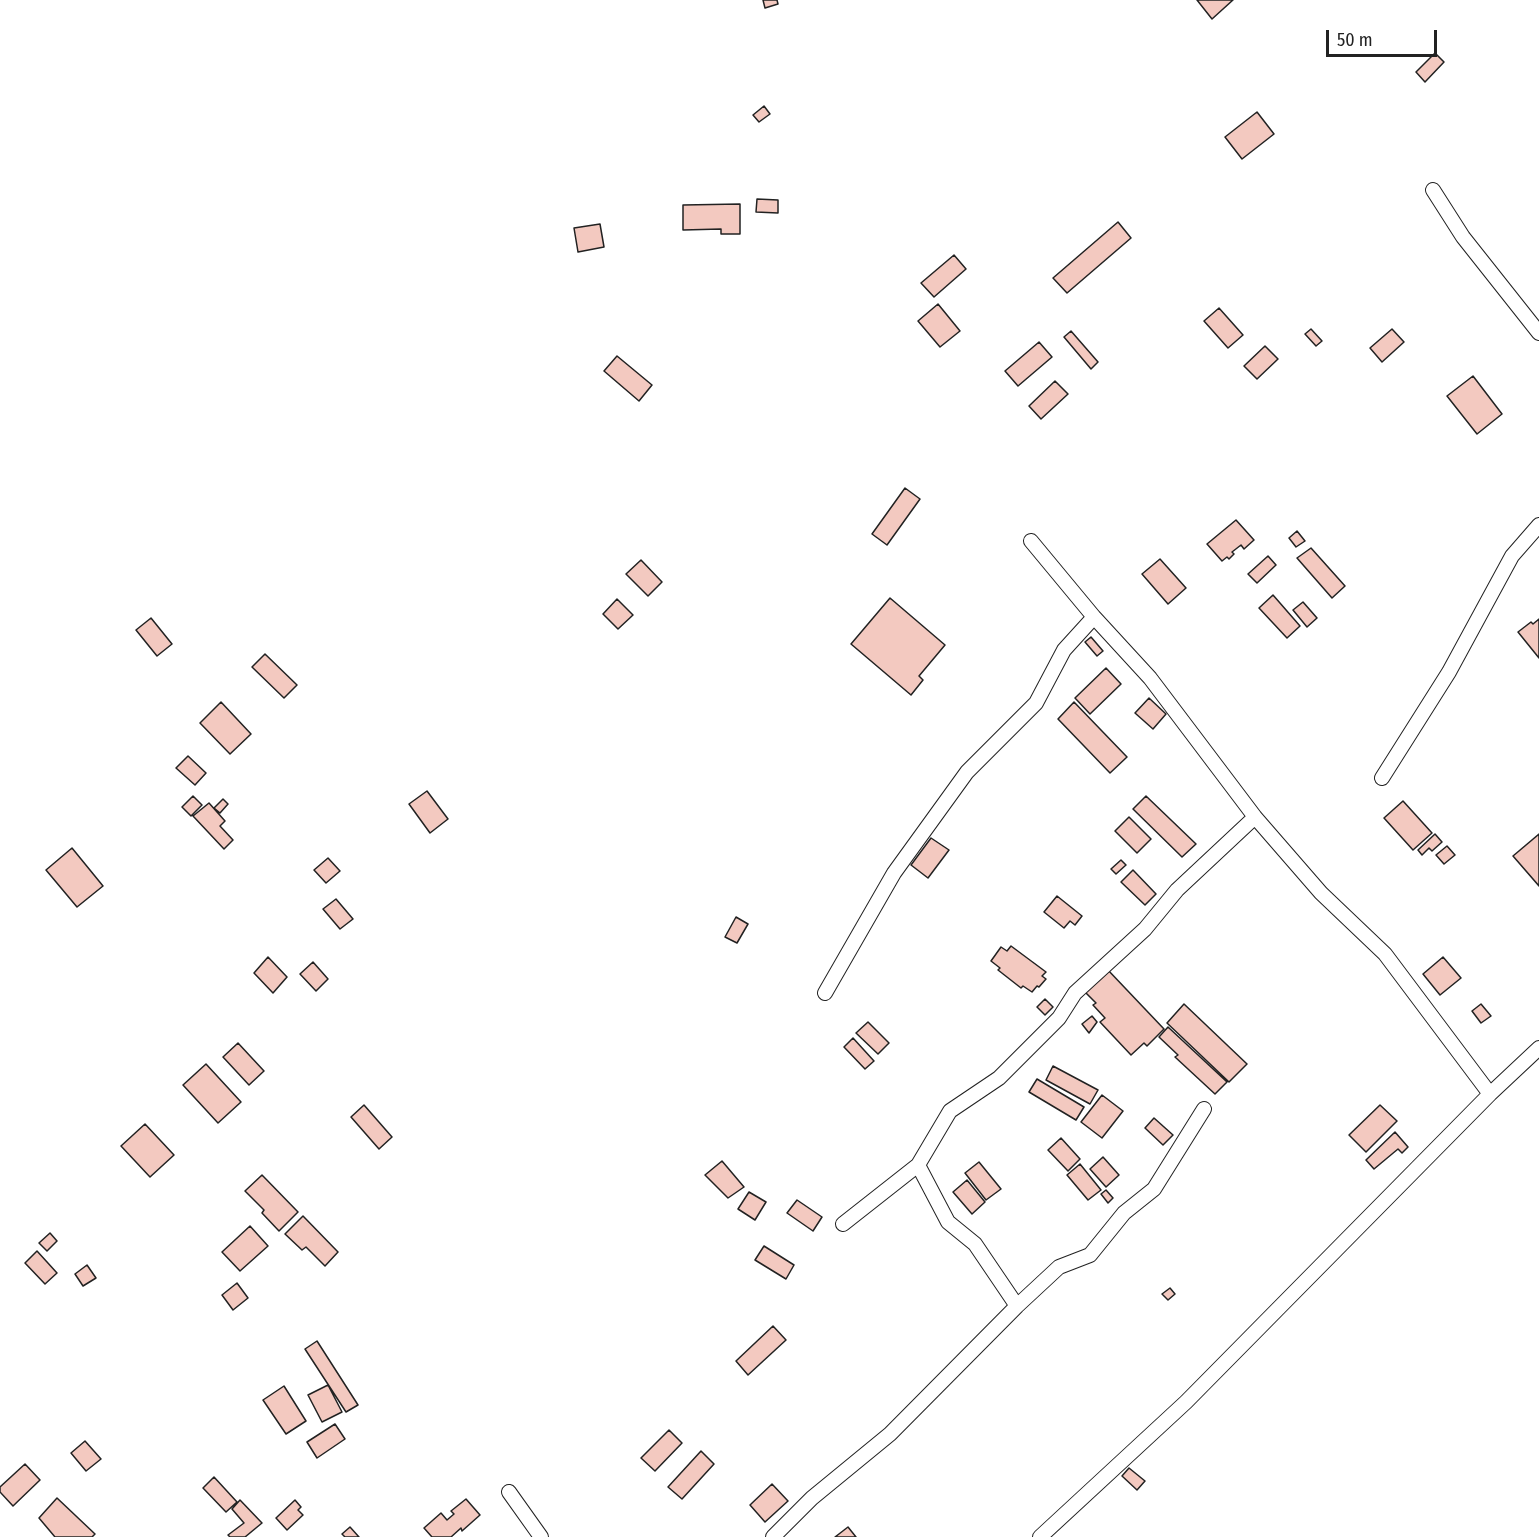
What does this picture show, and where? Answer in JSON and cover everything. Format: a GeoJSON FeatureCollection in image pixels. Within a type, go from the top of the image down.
{"type":"FeatureCollection","features":[{"type":"Feature","properties":{"kind":"street"},"geometry":{"type":"LineString","coordinates":[[1433,190],[1463,237],[1539,333]]}},
{"type":"Feature","properties":{"kind":"street"},"geometry":{"type":"LineString","coordinates":[[1382,778],[1449,672],[1512,555],[1539,525]]}},
{"type":"Feature","properties":{"kind":"street"},"geometry":{"type":"LineString","coordinates":[[1031,541],[1094,617],[1150,678],[1255,817],[1321,893],[1385,954],[1490,1094]]}},
{"type":"Feature","properties":{"kind":"street"},"geometry":{"type":"LineString","coordinates":[[825,993],[894,873],[967,772],[1036,704],[1064,650],[1094,617]]}},
{"type":"Feature","properties":{"kind":"street"},"geometry":{"type":"LineString","coordinates":[[843,1224],[918,1165],[950,1111],[999,1078],[1059,1018],[1075,993],[1145,929],[1177,890],[1255,817]]}},
{"type":"Feature","properties":{"kind":"street"},"geometry":{"type":"LineString","coordinates":[[1040,1537],[1186,1402],[1490,1094],[1539,1048]]}},
{"type":"Feature","properties":{"kind":"street"},"geometry":{"type":"LineString","coordinates":[[773,1537],[812,1498],[890,1434],[1017,1305],[1059,1267],[1090,1255],[1124,1213],[1154,1189],[1204,1109]]}},
{"type":"Feature","properties":{"kind":"street"},"geometry":{"type":"LineString","coordinates":[[918,1165],[948,1222],[975,1244],[1017,1305]]}},
{"type":"Feature","properties":{"kind":"street"},"geometry":{"type":"LineString","coordinates":[[509,1492],[541,1537]]}},
{"type":"Feature","properties":{"kind":"building"},"geometry":{"type":"Polygon","coordinates":[[[763,0],[777,0],[778,4],[765,8],[763,0]]]}},
{"type":"Feature","properties":{"kind":"building"},"geometry":{"type":"Polygon","coordinates":[[[1197,0],[1233,0],[1212,19],[1197,0]]]}},
{"type":"Feature","properties":{"kind":"building"},"geometry":{"type":"Polygon","coordinates":[[[1435,53],[1444,62],[1425,82],[1416,72],[1435,53]]]}},
{"type":"Feature","properties":{"kind":"building"},"geometry":{"type":"Polygon","coordinates":[[[764,106],[770,114],[759,122],[753,115],[764,106]]]}},
{"type":"Feature","properties":{"kind":"building"},"geometry":{"type":"Polygon","coordinates":[[[1257,112],[1274,134],[1242,159],[1225,137],[1257,112]]]}},
{"type":"Feature","properties":{"kind":"building"},"geometry":{"type":"Polygon","coordinates":[[[757,199],[778,200],[778,213],[756,212],[757,199]]]}},
{"type":"Feature","properties":{"kind":"building"},"geometry":{"type":"Polygon","coordinates":[[[740,204],[740,234],[721,234],[721,229],[683,230],[683,205],[740,204]]]}},
{"type":"Feature","properties":{"kind":"building"},"geometry":{"type":"Polygon","coordinates":[[[1118,222],[1131,238],[1067,293],[1053,278],[1118,222]]]}},
{"type":"Feature","properties":{"kind":"building"},"geometry":{"type":"Polygon","coordinates":[[[600,224],[604,247],[578,252],[574,228],[600,224]]]}},
{"type":"Feature","properties":{"kind":"building"},"geometry":{"type":"Polygon","coordinates":[[[954,255],[966,269],[934,297],[921,283],[954,255]]]}},
{"type":"Feature","properties":{"kind":"building"},"geometry":{"type":"Polygon","coordinates":[[[938,304],[960,331],[940,347],[918,321],[938,304]]]}},
{"type":"Feature","properties":{"kind":"building"},"geometry":{"type":"Polygon","coordinates":[[[1219,308],[1243,335],[1228,348],[1204,321],[1219,308]]]}},
{"type":"Feature","properties":{"kind":"building"},"geometry":{"type":"Polygon","coordinates":[[[1311,329],[1322,341],[1316,346],[1305,334],[1311,329]]]}},
{"type":"Feature","properties":{"kind":"building"},"geometry":{"type":"Polygon","coordinates":[[[1392,329],[1404,342],[1382,362],[1370,348],[1392,329]]]}},
{"type":"Feature","properties":{"kind":"building"},"geometry":{"type":"Polygon","coordinates":[[[1071,331],[1098,362],[1091,369],[1064,337],[1071,331]]]}},
{"type":"Feature","properties":{"kind":"building"},"geometry":{"type":"Polygon","coordinates":[[[1039,342],[1052,357],[1018,386],[1005,371],[1039,342]]]}},
{"type":"Feature","properties":{"kind":"building"},"geometry":{"type":"Polygon","coordinates":[[[1265,346],[1278,359],[1257,379],[1244,366],[1265,346]]]}},
{"type":"Feature","properties":{"kind":"building"},"geometry":{"type":"Polygon","coordinates":[[[617,356],[652,385],[639,401],[604,371],[617,356]]]}},
{"type":"Feature","properties":{"kind":"building"},"geometry":{"type":"Polygon","coordinates":[[[1473,376],[1502,414],[1477,434],[1447,396],[1473,376]]]}},
{"type":"Feature","properties":{"kind":"building"},"geometry":{"type":"Polygon","coordinates":[[[1055,381],[1068,394],[1041,419],[1029,406],[1055,381]]]}},
{"type":"Feature","properties":{"kind":"building"},"geometry":{"type":"Polygon","coordinates":[[[905,488],[920,499],[887,545],[872,534],[905,488]]]}},
{"type":"Feature","properties":{"kind":"building"},"geometry":{"type":"Polygon","coordinates":[[[1236,520],[1254,540],[1244,549],[1241,545],[1232,552],[1234,554],[1229,559],[1227,557],[1222,561],[1207,544],[1236,520]]]}},
{"type":"Feature","properties":{"kind":"building"},"geometry":{"type":"Polygon","coordinates":[[[1297,531],[1305,541],[1296,547],[1289,538],[1297,531]]]}},
{"type":"Feature","properties":{"kind":"building"},"geometry":{"type":"Polygon","coordinates":[[[1311,548],[1345,586],[1332,598],[1297,558],[1311,548]]]}},
{"type":"Feature","properties":{"kind":"building"},"geometry":{"type":"Polygon","coordinates":[[[1268,556],[1276,565],[1257,583],[1248,574],[1268,556]]]}},
{"type":"Feature","properties":{"kind":"building"},"geometry":{"type":"Polygon","coordinates":[[[1160,559],[1186,588],[1168,604],[1142,574],[1160,559]]]}},
{"type":"Feature","properties":{"kind":"building"},"geometry":{"type":"Polygon","coordinates":[[[641,560],[662,582],[648,596],[626,574],[641,560]]]}},
{"type":"Feature","properties":{"kind":"building"},"geometry":{"type":"Polygon","coordinates":[[[1273,595],[1300,626],[1287,638],[1259,608],[1273,595]]]}},
{"type":"Feature","properties":{"kind":"building"},"geometry":{"type":"Polygon","coordinates":[[[890,598],[945,645],[919,676],[923,680],[911,695],[851,644],[890,598]]]}},
{"type":"Feature","properties":{"kind":"building"},"geometry":{"type":"Polygon","coordinates":[[[617,599],[633,615],[618,629],[603,614],[617,599]]]}},
{"type":"Feature","properties":{"kind":"building"},"geometry":{"type":"Polygon","coordinates":[[[1303,602],[1317,618],[1307,627],[1293,610],[1303,602]]]}},
{"type":"Feature","properties":{"kind":"building"},"geometry":{"type":"Polygon","coordinates":[[[151,618],[172,644],[157,656],[136,630],[151,618]]]}},
{"type":"Feature","properties":{"kind":"building"},"geometry":{"type":"Polygon","coordinates":[[[1539,619],[1539,658],[1518,632],[1539,619]]]}},
{"type":"Feature","properties":{"kind":"building"},"geometry":{"type":"Polygon","coordinates":[[[1091,637],[1103,651],[1097,656],[1085,642],[1091,637]]]}},
{"type":"Feature","properties":{"kind":"building"},"geometry":{"type":"Polygon","coordinates":[[[265,654],[297,685],[284,698],[252,667],[265,654]]]}},
{"type":"Feature","properties":{"kind":"building"},"geometry":{"type":"Polygon","coordinates":[[[1106,668],[1121,684],[1090,714],[1075,698],[1106,668]]]}},
{"type":"Feature","properties":{"kind":"building"},"geometry":{"type":"Polygon","coordinates":[[[1149,698],[1166,714],[1153,729],[1135,713],[1149,698]]]}},
{"type":"Feature","properties":{"kind":"building"},"geometry":{"type":"Polygon","coordinates":[[[221,702],[251,734],[230,754],[200,723],[221,702]]]}},
{"type":"Feature","properties":{"kind":"building"},"geometry":{"type":"Polygon","coordinates":[[[1074,702],[1127,757],[1110,773],[1058,719],[1074,702]]]}},
{"type":"Feature","properties":{"kind":"building"},"geometry":{"type":"Polygon","coordinates":[[[188,756],[206,773],[195,785],[176,768],[188,756]]]}},
{"type":"Feature","properties":{"kind":"building"},"geometry":{"type":"Polygon","coordinates":[[[427,791],[448,819],[430,833],[409,804],[427,791]]]}},
{"type":"Feature","properties":{"kind":"building"},"geometry":{"type":"Polygon","coordinates":[[[193,796],[202,805],[191,816],[182,807],[193,796]]]}},
{"type":"Feature","properties":{"kind":"building"},"geometry":{"type":"Polygon","coordinates":[[[1146,796],[1196,844],[1182,857],[1133,809],[1146,796]]]}},
{"type":"Feature","properties":{"kind":"building"},"geometry":{"type":"Polygon","coordinates":[[[223,799],[228,804],[220,813],[214,808],[223,799]]]}},
{"type":"Feature","properties":{"kind":"building"},"geometry":{"type":"Polygon","coordinates":[[[1403,801],[1432,833],[1413,850],[1384,818],[1403,801]]]}},
{"type":"Feature","properties":{"kind":"building"},"geometry":{"type":"Polygon","coordinates":[[[209,803],[225,821],[220,826],[233,840],[224,849],[193,816],[209,803]]]}},
{"type":"Feature","properties":{"kind":"building"},"geometry":{"type":"Polygon","coordinates":[[[1129,817],[1151,839],[1137,853],[1115,831],[1129,817]]]}},
{"type":"Feature","properties":{"kind":"building"},"geometry":{"type":"Polygon","coordinates":[[[1435,834],[1442,842],[1432,851],[1429,848],[1422,855],[1418,850],[1435,834]]]}},
{"type":"Feature","properties":{"kind":"building"},"geometry":{"type":"Polygon","coordinates":[[[1539,834],[1539,886],[1513,856],[1539,834]]]}},
{"type":"Feature","properties":{"kind":"building"},"geometry":{"type":"Polygon","coordinates":[[[931,838],[949,850],[928,878],[911,865],[931,838]]]}},
{"type":"Feature","properties":{"kind":"building"},"geometry":{"type":"Polygon","coordinates":[[[1447,846],[1455,855],[1444,864],[1436,855],[1447,846]]]}},
{"type":"Feature","properties":{"kind":"building"},"geometry":{"type":"Polygon","coordinates":[[[72,848],[103,886],[77,907],[46,870],[72,848]]]}},
{"type":"Feature","properties":{"kind":"building"},"geometry":{"type":"Polygon","coordinates":[[[328,858],[340,871],[326,883],[314,870],[328,858]]]}},
{"type":"Feature","properties":{"kind":"building"},"geometry":{"type":"Polygon","coordinates":[[[1121,860],[1126,865],[1116,874],[1111,869],[1121,860]]]}},
{"type":"Feature","properties":{"kind":"building"},"geometry":{"type":"Polygon","coordinates":[[[1133,870],[1156,894],[1145,905],[1121,882],[1133,870]]]}},
{"type":"Feature","properties":{"kind":"building"},"geometry":{"type":"Polygon","coordinates":[[[1057,896],[1082,916],[1075,925],[1070,921],[1064,928],[1044,912],[1057,896]]]}},
{"type":"Feature","properties":{"kind":"building"},"geometry":{"type":"Polygon","coordinates":[[[336,899],[353,919],[340,929],[323,909],[336,899]]]}},
{"type":"Feature","properties":{"kind":"building"},"geometry":{"type":"Polygon","coordinates":[[[736,917],[748,924],[737,943],[725,937],[736,917]]]}},
{"type":"Feature","properties":{"kind":"building"},"geometry":{"type":"Polygon","coordinates":[[[1011,946],[1046,972],[1042,976],[1046,979],[1032,992],[1023,986],[1021,988],[998,970],[1000,968],[991,961],[1001,947],[1007,951],[1011,946]]]}},
{"type":"Feature","properties":{"kind":"building"},"geometry":{"type":"Polygon","coordinates":[[[268,957],[287,977],[273,993],[254,973],[268,957]]]}},
{"type":"Feature","properties":{"kind":"building"},"geometry":{"type":"Polygon","coordinates":[[[1443,957],[1461,978],[1440,995],[1423,974],[1443,957]]]}},
{"type":"Feature","properties":{"kind":"building"},"geometry":{"type":"Polygon","coordinates":[[[313,962],[328,979],[316,991],[300,974],[313,962]]]}},
{"type":"Feature","properties":{"kind":"building"},"geometry":{"type":"Polygon","coordinates":[[[1107,969],[1164,1029],[1147,1046],[1144,1043],[1131,1055],[1100,1022],[1105,1018],[1093,1005],[1096,1003],[1084,991],[1107,969]]]}},
{"type":"Feature","properties":{"kind":"building"},"geometry":{"type":"Polygon","coordinates":[[[1045,999],[1053,1007],[1045,1015],[1037,1007],[1045,999]]]}},
{"type":"Feature","properties":{"kind":"building"},"geometry":{"type":"Polygon","coordinates":[[[1184,1004],[1247,1064],[1229,1082],[1167,1023],[1184,1004]]]}},
{"type":"Feature","properties":{"kind":"building"},"geometry":{"type":"Polygon","coordinates":[[[1481,1004],[1491,1016],[1481,1023],[1472,1011],[1481,1004]]]}},
{"type":"Feature","properties":{"kind":"building"},"geometry":{"type":"Polygon","coordinates":[[[1092,1016],[1097,1022],[1089,1033],[1082,1024],[1092,1016]]]}},
{"type":"Feature","properties":{"kind":"building"},"geometry":{"type":"Polygon","coordinates":[[[868,1022],[889,1043],[878,1054],[856,1033],[868,1022]]]}},
{"type":"Feature","properties":{"kind":"building"},"geometry":{"type":"Polygon","coordinates":[[[1168,1027],[1227,1082],[1215,1094],[1175,1057],[1178,1055],[1159,1037],[1168,1027]]]}},
{"type":"Feature","properties":{"kind":"building"},"geometry":{"type":"Polygon","coordinates":[[[853,1038],[874,1061],[865,1069],[844,1047],[853,1038]]]}},
{"type":"Feature","properties":{"kind":"building"},"geometry":{"type":"Polygon","coordinates":[[[238,1043],[264,1071],[249,1085],[223,1057],[238,1043]]]}},
{"type":"Feature","properties":{"kind":"building"},"geometry":{"type":"Polygon","coordinates":[[[206,1064],[241,1102],[218,1123],[183,1085],[206,1064]]]}},
{"type":"Feature","properties":{"kind":"building"},"geometry":{"type":"Polygon","coordinates":[[[1053,1066],[1098,1090],[1090,1104],[1046,1080],[1053,1066]]]}},
{"type":"Feature","properties":{"kind":"building"},"geometry":{"type":"Polygon","coordinates":[[[1037,1079],[1084,1107],[1076,1120],[1029,1092],[1037,1079]]]}},
{"type":"Feature","properties":{"kind":"building"},"geometry":{"type":"Polygon","coordinates":[[[1102,1095],[1123,1111],[1102,1138],[1081,1122],[1102,1095]]]}},
{"type":"Feature","properties":{"kind":"building"},"geometry":{"type":"Polygon","coordinates":[[[364,1105],[392,1137],[379,1149],[351,1117],[364,1105]]]}},
{"type":"Feature","properties":{"kind":"building"},"geometry":{"type":"Polygon","coordinates":[[[1380,1105],[1397,1121],[1366,1152],[1349,1135],[1380,1105]]]}},
{"type":"Feature","properties":{"kind":"building"},"geometry":{"type":"Polygon","coordinates":[[[1154,1118],[1173,1135],[1163,1145],[1145,1128],[1154,1118]]]}},
{"type":"Feature","properties":{"kind":"building"},"geometry":{"type":"Polygon","coordinates":[[[145,1124],[174,1155],[150,1177],[121,1146],[145,1124]]]}},
{"type":"Feature","properties":{"kind":"building"},"geometry":{"type":"Polygon","coordinates":[[[1395,1132],[1408,1147],[1402,1153],[1398,1149],[1374,1169],[1366,1160],[1395,1132]]]}},
{"type":"Feature","properties":{"kind":"building"},"geometry":{"type":"Polygon","coordinates":[[[1061,1138],[1080,1159],[1068,1171],[1048,1150],[1061,1138]]]}},
{"type":"Feature","properties":{"kind":"building"},"geometry":{"type":"Polygon","coordinates":[[[1103,1157],[1119,1175],[1106,1187],[1090,1169],[1103,1157]]]}},
{"type":"Feature","properties":{"kind":"building"},"geometry":{"type":"Polygon","coordinates":[[[722,1161],[744,1187],[728,1198],[705,1175],[722,1161]]]}},
{"type":"Feature","properties":{"kind":"building"},"geometry":{"type":"Polygon","coordinates":[[[979,1162],[1001,1189],[986,1200],[965,1173],[979,1162]]]}},
{"type":"Feature","properties":{"kind":"building"},"geometry":{"type":"Polygon","coordinates":[[[1080,1164],[1101,1190],[1088,1200],[1067,1175],[1080,1164]]]}},
{"type":"Feature","properties":{"kind":"building"},"geometry":{"type":"Polygon","coordinates":[[[262,1175],[298,1212],[279,1231],[262,1213],[264,1210],[245,1191],[262,1175]]]}},
{"type":"Feature","properties":{"kind":"building"},"geometry":{"type":"Polygon","coordinates":[[[967,1180],[985,1202],[972,1214],[953,1192],[967,1180]]]}},
{"type":"Feature","properties":{"kind":"building"},"geometry":{"type":"Polygon","coordinates":[[[1106,1190],[1113,1198],[1108,1203],[1101,1194],[1106,1190]]]}},
{"type":"Feature","properties":{"kind":"building"},"geometry":{"type":"Polygon","coordinates":[[[749,1192],[766,1202],[755,1220],[738,1209],[749,1192]]]}},
{"type":"Feature","properties":{"kind":"building"},"geometry":{"type":"Polygon","coordinates":[[[797,1200],[822,1217],[813,1231],[787,1213],[797,1200]]]}},
{"type":"Feature","properties":{"kind":"building"},"geometry":{"type":"Polygon","coordinates":[[[303,1216],[338,1252],[325,1266],[306,1247],[302,1250],[285,1234],[303,1216]]]}},
{"type":"Feature","properties":{"kind":"building"},"geometry":{"type":"Polygon","coordinates":[[[250,1226],[268,1246],[240,1271],[222,1252],[250,1226]]]}},
{"type":"Feature","properties":{"kind":"building"},"geometry":{"type":"Polygon","coordinates":[[[50,1233],[57,1241],[47,1251],[39,1243],[50,1233]]]}},
{"type":"Feature","properties":{"kind":"building"},"geometry":{"type":"Polygon","coordinates":[[[764,1246],[794,1265],[786,1279],[755,1260],[764,1246]]]}},
{"type":"Feature","properties":{"kind":"building"},"geometry":{"type":"Polygon","coordinates":[[[37,1251],[57,1273],[45,1284],[25,1263],[37,1251]]]}},
{"type":"Feature","properties":{"kind":"building"},"geometry":{"type":"Polygon","coordinates":[[[87,1265],[96,1278],[83,1286],[75,1274],[87,1265]]]}},
{"type":"Feature","properties":{"kind":"building"},"geometry":{"type":"Polygon","coordinates":[[[237,1283],[248,1298],[233,1310],[222,1295],[237,1283]]]}},
{"type":"Feature","properties":{"kind":"building"},"geometry":{"type":"Polygon","coordinates":[[[1170,1288],[1175,1294],[1168,1300],[1162,1294],[1170,1288]]]}},
{"type":"Feature","properties":{"kind":"building"},"geometry":{"type":"Polygon","coordinates":[[[773,1326],[786,1340],[748,1375],[736,1361],[773,1326]]]}},
{"type":"Feature","properties":{"kind":"building"},"geometry":{"type":"Polygon","coordinates":[[[317,1341],[358,1405],[346,1412],[305,1349],[317,1341]]]}},
{"type":"Feature","properties":{"kind":"building"},"geometry":{"type":"Polygon","coordinates":[[[328,1385],[342,1412],[322,1422],[308,1395],[328,1385]]]}},
{"type":"Feature","properties":{"kind":"building"},"geometry":{"type":"Polygon","coordinates":[[[284,1386],[306,1421],[286,1434],[263,1400],[284,1386]]]}},
{"type":"Feature","properties":{"kind":"building"},"geometry":{"type":"Polygon","coordinates":[[[335,1424],[345,1439],[317,1458],[307,1442],[335,1424]]]}},
{"type":"Feature","properties":{"kind":"building"},"geometry":{"type":"Polygon","coordinates":[[[669,1430],[682,1443],[655,1471],[641,1458],[669,1430]]]}},
{"type":"Feature","properties":{"kind":"building"},"geometry":{"type":"Polygon","coordinates":[[[85,1441],[101,1459],[86,1471],[71,1453],[85,1441]]]}},
{"type":"Feature","properties":{"kind":"building"},"geometry":{"type":"Polygon","coordinates":[[[701,1451],[714,1464],[682,1499],[668,1487],[701,1451]]]}},
{"type":"Feature","properties":{"kind":"building"},"geometry":{"type":"Polygon","coordinates":[[[25,1464],[40,1480],[13,1506],[0,1492],[0,1487],[25,1464]]]}},
{"type":"Feature","properties":{"kind":"building"},"geometry":{"type":"Polygon","coordinates":[[[1129,1468],[1145,1481],[1137,1490],[1122,1476],[1129,1468]]]}},
{"type":"Feature","properties":{"kind":"building"},"geometry":{"type":"Polygon","coordinates":[[[214,1477],[237,1502],[226,1512],[203,1488],[214,1477]]]}},
{"type":"Feature","properties":{"kind":"building"},"geometry":{"type":"Polygon","coordinates":[[[772,1484],[788,1501],[765,1522],[750,1505],[772,1484]]]}},
{"type":"Feature","properties":{"kind":"building"},"geometry":{"type":"Polygon","coordinates":[[[57,1498],[95,1534],[92,1537],[55,1537],[39,1518],[57,1498]]]}},
{"type":"Feature","properties":{"kind":"building"},"geometry":{"type":"Polygon","coordinates":[[[466,1499],[480,1515],[462,1531],[461,1528],[451,1537],[432,1537],[424,1528],[441,1513],[447,1520],[454,1514],[451,1511],[466,1499]]]}},
{"type":"Feature","properties":{"kind":"building"},"geometry":{"type":"Polygon","coordinates":[[[240,1500],[262,1523],[245,1537],[230,1537],[228,1535],[244,1523],[232,1509],[240,1500]]]}},
{"type":"Feature","properties":{"kind":"building"},"geometry":{"type":"Polygon","coordinates":[[[295,1500],[301,1507],[298,1510],[303,1515],[287,1530],[276,1518],[295,1500]]]}},
{"type":"Feature","properties":{"kind":"building"},"geometry":{"type":"Polygon","coordinates":[[[350,1527],[359,1537],[345,1537],[342,1534],[350,1527]]]}},
{"type":"Feature","properties":{"kind":"building"},"geometry":{"type":"Polygon","coordinates":[[[848,1527],[856,1537],[835,1537],[848,1527]]]}}]}
